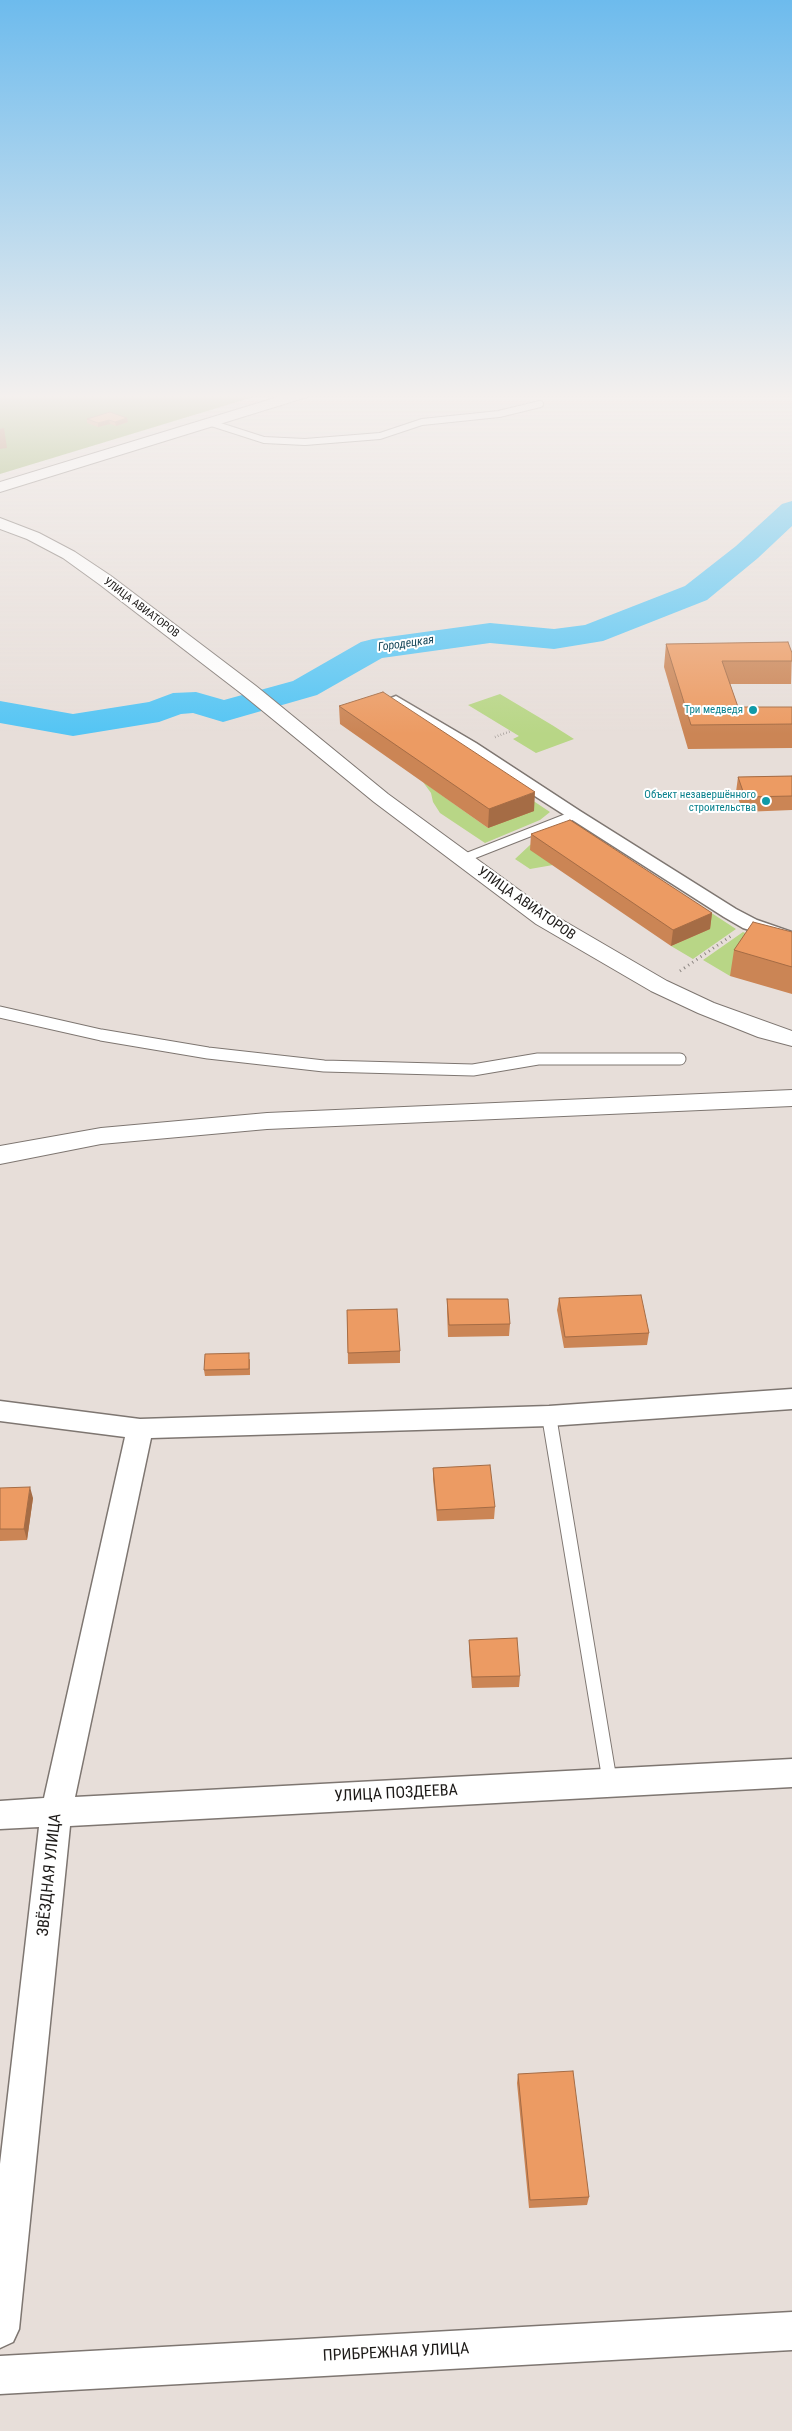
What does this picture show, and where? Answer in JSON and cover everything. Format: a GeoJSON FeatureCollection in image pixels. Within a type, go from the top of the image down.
{"type":"FeatureCollection","features":[{"type":"Feature","properties":{"kind":"main road","name":"УЛИЦА АВИАТОРОВ"},"geometry":{"type":"LineString","coordinates":[[0,523],[33,536],[68,555],[105,580],[249,690],[381,798],[544,919],[594,950],[659,986],[706,1008],[768,1032],[792,1039]]}},
{"type":"Feature","properties":{"kind":"main road"},"geometry":{"type":"LineString","coordinates":[[0,1155],[101,1136],[267,1121],[792,1098]]}},
{"type":"Feature","properties":{"kind":"street"},"geometry":{"type":"LineString","coordinates":[[396,701],[750,924],[792,938]]}},
{"type":"Feature","properties":{"kind":"street"},"geometry":{"type":"LineString","coordinates":[[0,1411],[140,1429],[549,1416],[792,1399]]}},
{"type":"Feature","properties":{"kind":"street","name":"ЗВЁЗДНАЯ УЛИЦА"},"geometry":{"type":"LineString","coordinates":[[0,2329],[56,1812],[140,1429]]}},
{"type":"Feature","properties":{"kind":"street","name":"УЛИЦА ПОЗДЕЕВА"},"geometry":{"type":"LineString","coordinates":[[0,1815],[792,1773]]}},
{"type":"Feature","properties":{"kind":"street","name":"ПРИБРЕЖНАЯ УЛИЦА"},"geometry":{"type":"LineString","coordinates":[[0,2375],[792,2331]]}},
{"type":"Feature","properties":{"kind":"lane"},"geometry":{"type":"LineString","coordinates":[[462,859],[574,814]]}},
{"type":"Feature","properties":{"kind":"lane"},"geometry":{"type":"LineString","coordinates":[[0,1012],[130,1040],[208,1053],[324,1066],[473,1070],[538,1059],[680,1059]]}},
{"type":"Feature","properties":{"kind":"lane"},"geometry":{"type":"LineString","coordinates":[[549,1416],[610,1783]]}},
{"type":"Feature","properties":{"kind":"path"},"geometry":{"type":"LineString","coordinates":[[659,986],[750,924]]}},
{"type":"Feature","properties":{"kind":"green space"},"geometry":{"type":"Polygon","coordinates":[[[500,694],[574,739],[536,753],[513,739],[519,736],[468,705],[500,694]]]}},
{"type":"Feature","properties":{"kind":"green space"},"geometry":{"type":"Polygon","coordinates":[[[423,782],[488,828],[529,798],[550,812],[540,820],[485,843],[440,813],[433,802],[431,793],[423,782]]]}},
{"type":"Feature","properties":{"kind":"green space"},"geometry":{"type":"Polygon","coordinates":[[[563,831],[531,849],[553,865],[530,869],[515,859],[530,845],[563,831]]]}},
{"type":"Feature","properties":{"kind":"green space"},"geometry":{"type":"Polygon","coordinates":[[[710,912],[736,929],[693,959],[671,946],[709,929],[710,912]]]}},
{"type":"Feature","properties":{"kind":"green space"},"geometry":{"type":"Polygon","coordinates":[[[743,932],[773,946],[748,948],[730,976],[703,960],[743,932]]]}},
{"type":"Feature","properties":{"kind":"building"},"geometry":{"type":"Polygon","coordinates":[[[788,642],[792,653],[792,661],[722,661],[738,707],[792,707],[792,724],[691,725],[666,644],[788,642]]]}},
{"type":"Feature","properties":{"kind":"building"},"geometry":{"type":"Polygon","coordinates":[[[383,692],[535,792],[489,809],[339,706],[383,692]]]}},
{"type":"Feature","properties":{"kind":"building"},"geometry":{"type":"Polygon","coordinates":[[[792,776],[792,796],[745,797],[738,777],[792,776]]]}},
{"type":"Feature","properties":{"kind":"building"},"geometry":{"type":"Polygon","coordinates":[[[570,820],[712,913],[673,930],[531,834],[570,820]]]}},
{"type":"Feature","properties":{"kind":"building"},"geometry":{"type":"Polygon","coordinates":[[[753,922],[792,932],[792,967],[734,950],[753,922]]]}},
{"type":"Feature","properties":{"kind":"building"},"geometry":{"type":"Polygon","coordinates":[[[641,1295],[649,1333],[565,1337],[559,1298],[641,1295]]]}},
{"type":"Feature","properties":{"kind":"building"},"geometry":{"type":"Polygon","coordinates":[[[447,1299],[508,1299],[510,1324],[449,1325],[447,1299]]]}},
{"type":"Feature","properties":{"kind":"building"},"geometry":{"type":"Polygon","coordinates":[[[397,1309],[400,1351],[348,1353],[347,1310],[397,1309]]]}},
{"type":"Feature","properties":{"kind":"building"},"geometry":{"type":"Polygon","coordinates":[[[249,1353],[249,1369],[204,1370],[205,1354],[249,1353]]]}},
{"type":"Feature","properties":{"kind":"building"},"geometry":{"type":"Polygon","coordinates":[[[490,1465],[495,1507],[437,1510],[433,1468],[490,1465]]]}},
{"type":"Feature","properties":{"kind":"building"},"geometry":{"type":"Polygon","coordinates":[[[30,1487],[24,1529],[0,1529],[0,1488],[30,1487]]]}},
{"type":"Feature","properties":{"kind":"building"},"geometry":{"type":"Polygon","coordinates":[[[517,1638],[520,1676],[472,1677],[469,1640],[517,1638]]]}},
{"type":"Feature","properties":{"kind":"building"},"geometry":{"type":"Polygon","coordinates":[[[573,2071],[589,2197],[530,2200],[518,2074],[573,2071]]]}},
{"type":"Feature","properties":{"kind":"waterway","name":"Городецкая"},"geometry":{"type":"LineString","coordinates":[[0,712],[73,725],[159,711],[173,704],[196,702],[223,711],[305,688],[373,649],[490,633],[554,639],[591,634],[696,593],[747,552],[792,510]]}},
{"type":"Feature","properties":{"kind":"place","name":"Три медведя"},"geometry":{"type":"Point","coordinates":[753,710]}},
{"type":"Feature","properties":{"kind":"place","name":"Объект незавершённого строительства"},"geometry":{"type":"Point","coordinates":[766,801]}}]}
